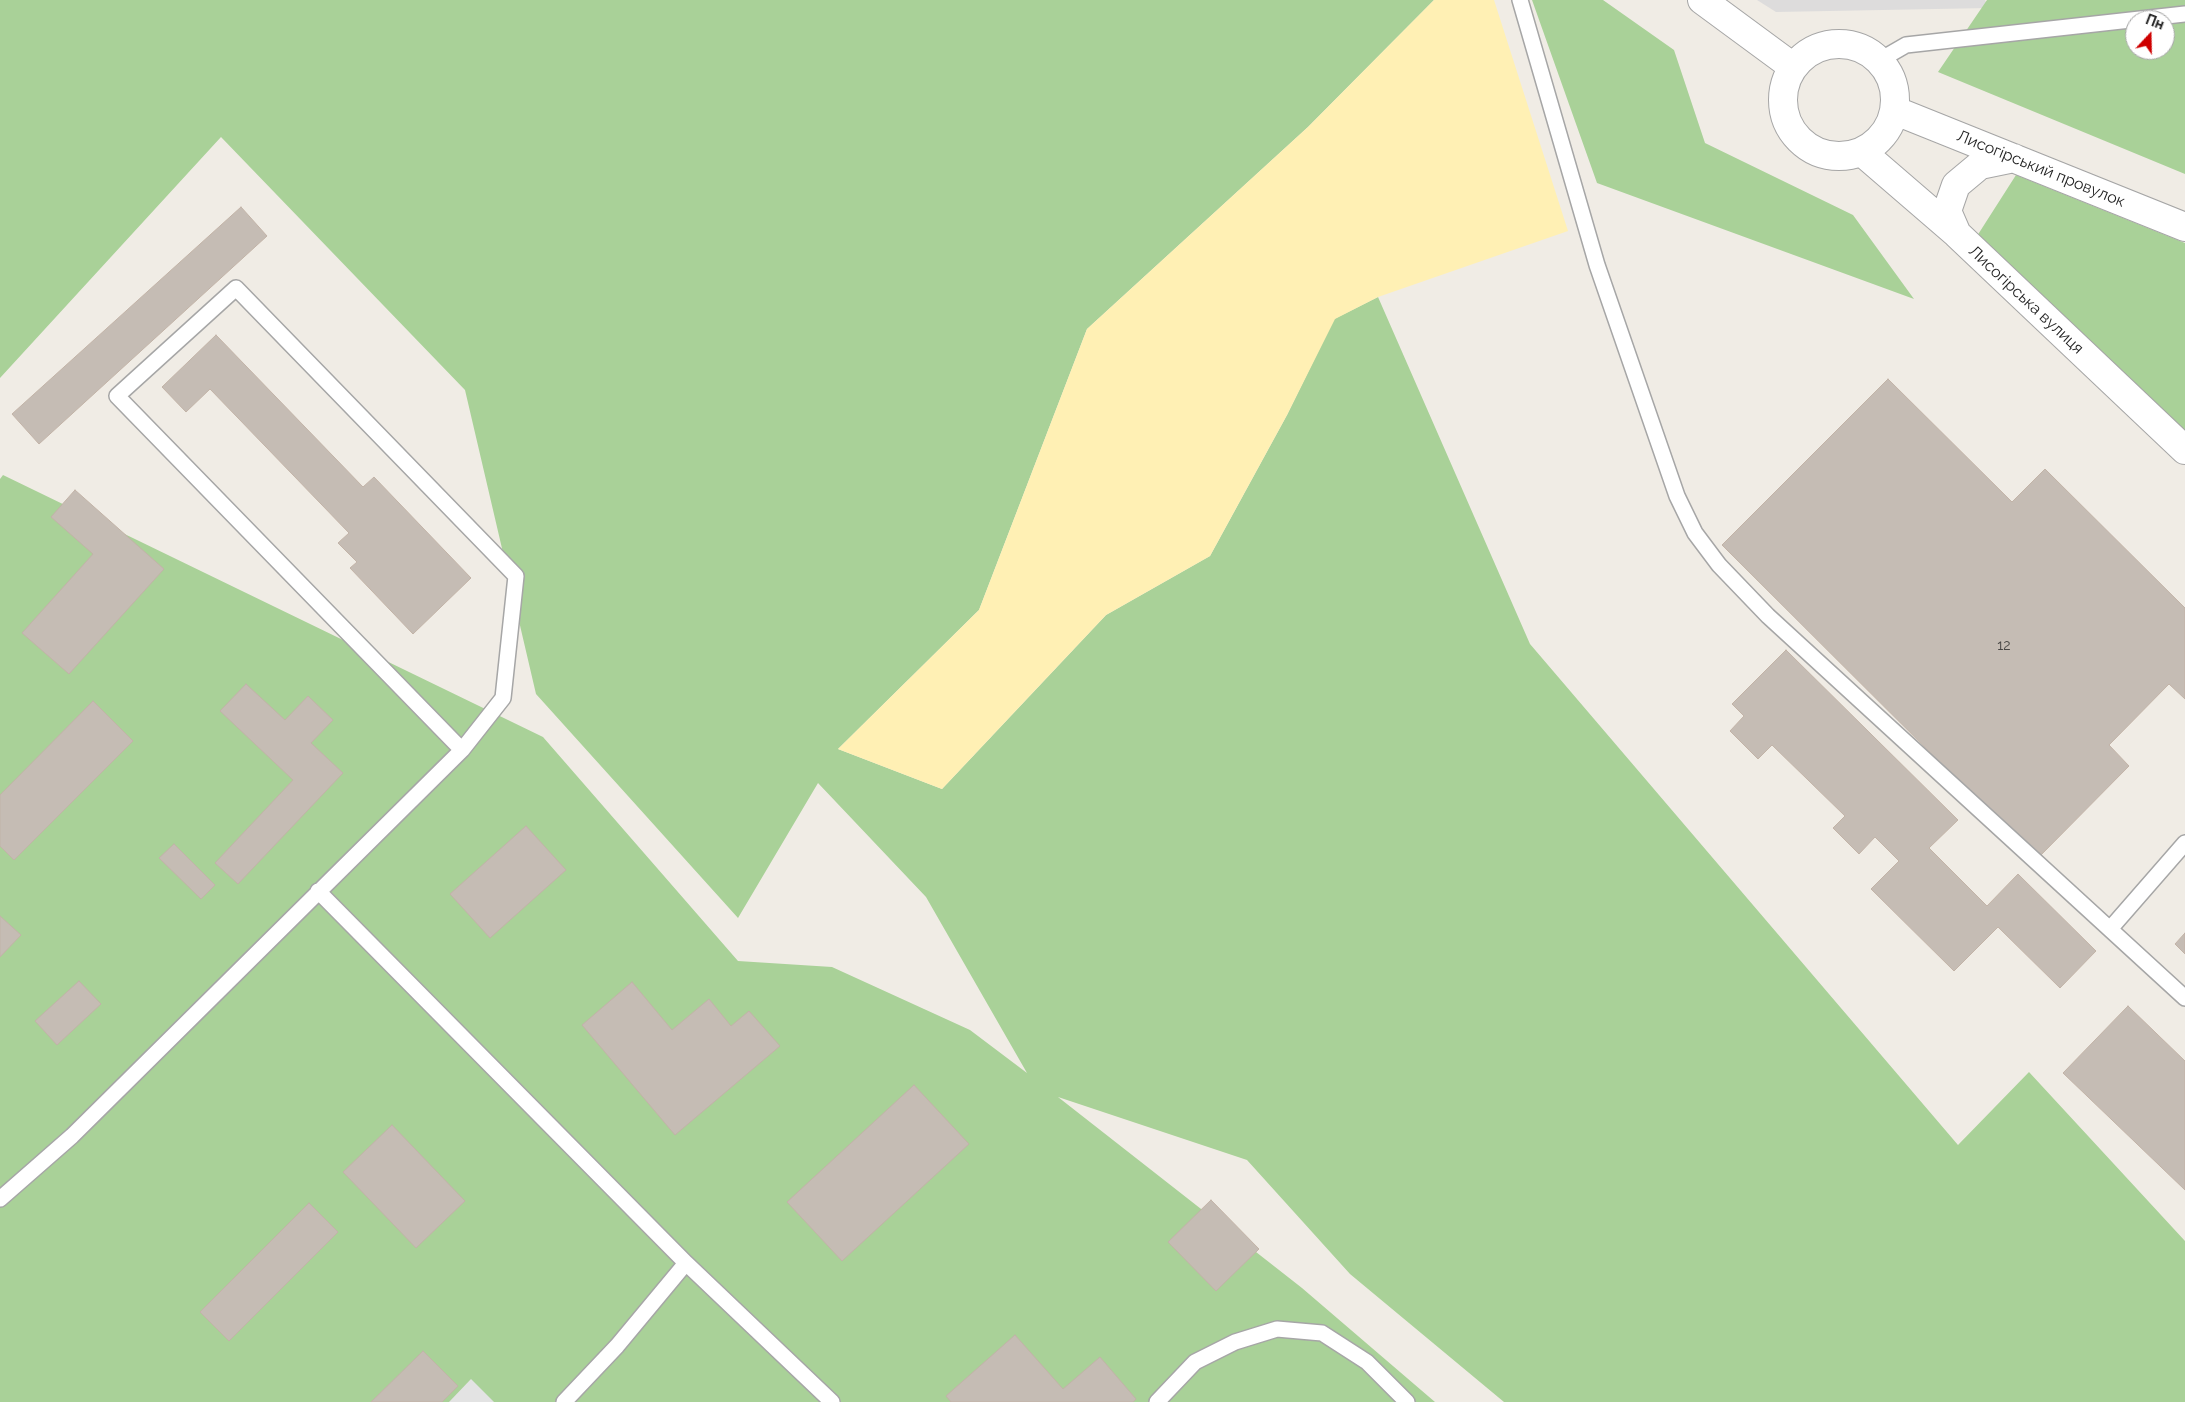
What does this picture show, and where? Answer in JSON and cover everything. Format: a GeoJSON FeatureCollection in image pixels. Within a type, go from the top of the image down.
{"type":"FeatureCollection","features":[{"type":"Feature","properties":{"kind":"street"},"geometry":{"type":"LineString","coordinates":[[1702,0],[1793,67]]}},
{"type":"Feature","properties":{"kind":"street"},"geometry":{"type":"LineString","coordinates":[[1830,44],[1857,46],[1880,60],[1894,84],[1896,111],[1885,136],[1863,153],[1836,157],[1809,149],[1790,130],[1782,103],[1783,85],[1793,67],[1805,55],[1830,44]]}},
{"type":"Feature","properties":{"kind":"street","name":"Лисогірський провулок"},"geometry":{"type":"LineString","coordinates":[[1896,111],[2185,227]]}},
{"type":"Feature","properties":{"kind":"street","name":"Лисогірська вулиця"},"geometry":{"type":"LineString","coordinates":[[1863,153],[1956,234],[2185,450]]}},
{"type":"Feature","properties":{"kind":"street"},"geometry":{"type":"LineString","coordinates":[[1956,234],[1948,211],[1956,185],[1980,164],[2014,158]]}},
{"type":"Feature","properties":{"kind":"lane"},"geometry":{"type":"LineString","coordinates":[[1520,0],[1597,265],[1677,496],[1695,533],[1719,565],[1768,616],[2185,998]]}},
{"type":"Feature","properties":{"kind":"lane"},"geometry":{"type":"LineString","coordinates":[[1880,60],[1906,45],[2185,14]]}},
{"type":"Feature","properties":{"kind":"lane"},"geometry":{"type":"LineString","coordinates":[[0,1200],[72,1136],[462,750],[503,698],[516,576],[236,288],[117,396],[462,750]]}},
{"type":"Feature","properties":{"kind":"lane"},"geometry":{"type":"LineString","coordinates":[[2110,929],[2185,843]]}},
{"type":"Feature","properties":{"kind":"lane"},"geometry":{"type":"LineString","coordinates":[[318,891],[686,1263],[832,1402]]}},
{"type":"Feature","properties":{"kind":"lane"},"geometry":{"type":"LineString","coordinates":[[564,1402],[617,1346],[686,1263]]}},
{"type":"Feature","properties":{"kind":"lane"},"geometry":{"type":"LineString","coordinates":[[1157,1402],[1195,1362],[1236,1342],[1277,1330],[1322,1333],[1367,1362],[1407,1402]]}},
{"type":"Feature","properties":{"kind":"shaded area"},"geometry":{"type":"Polygon","coordinates":[[[1757,0],[1985,0],[1989,8],[1776,12],[1757,0]]]}},
{"type":"Feature","properties":{"kind":"shaded area"},"geometry":{"type":"Polygon","coordinates":[[[471,1379],[494,1402],[449,1402],[471,1379]]]}},
{"type":"Feature","properties":{"kind":"green space"},"geometry":{"type":"Polygon","coordinates":[[[0,0],[1434,0],[1308,127],[1087,329],[979,610],[838,749],[942,789],[1106,615],[1210,556],[1287,415],[1334,319],[1378,297],[1530,644],[1958,1145],[2029,1072],[2185,1241],[2185,1402],[1504,1402],[1350,1274],[1247,1160],[1058,1097],[1302,1288],[1435,1402],[0,1402],[0,479],[3,475],[543,737],[738,961],[832,967],[970,1030],[1027,1073],[926,897],[818,783],[738,918],[536,694],[465,390],[221,137],[0,378],[0,0]]]}},
{"type":"Feature","properties":{"kind":"green space"},"geometry":{"type":"Polygon","coordinates":[[[1532,0],[1603,0],[1674,50],[1705,143],[1853,215],[1914,299],[1597,183],[1532,0]]]}},
{"type":"Feature","properties":{"kind":"green space"},"geometry":{"type":"Polygon","coordinates":[[[1987,0],[2185,0],[2185,174],[1938,72],[1987,0]]]}},
{"type":"Feature","properties":{"kind":"green space"},"geometry":{"type":"Polygon","coordinates":[[[2016,175],[2185,243],[2185,438],[1970,247],[2016,175]]]}},
{"type":"Feature","properties":{"kind":"sand"},"geometry":{"type":"Polygon","coordinates":[[[1434,0],[1494,0],[1568,231],[1378,297],[1335,319],[1287,415],[1210,556],[1106,615],[942,789],[838,749],[979,610],[1087,329],[1308,127],[1434,0]]]}},
{"type":"Feature","properties":{"kind":"building"},"geometry":{"type":"Polygon","coordinates":[[[241,207],[267,236],[39,444],[12,414],[241,207]]]}},
{"type":"Feature","properties":{"kind":"building"},"geometry":{"type":"Polygon","coordinates":[[[216,335],[363,487],[374,477],[471,578],[413,634],[350,568],[357,562],[338,543],[349,533],[210,389],[186,412],[162,387],[216,335]]]}},
{"type":"Feature","properties":{"kind":"building"},"geometry":{"type":"Polygon","coordinates":[[[1888,379],[2012,502],[2045,469],[2185,608],[2185,699],[2169,684],[2109,745],[2129,766],[2037,859],[1722,545],[1888,379]]]}},
{"type":"Feature","properties":{"kind":"building"},"geometry":{"type":"Polygon","coordinates":[[[75,490],[164,569],[69,674],[22,633],[93,554],[51,517],[75,490]]]}},
{"type":"Feature","properties":{"kind":"building"},"geometry":{"type":"Polygon","coordinates":[[[1786,650],[1958,820],[1929,848],[1987,906],[2018,874],[2096,951],[2060,988],[1998,927],[1954,971],[1871,889],[1899,861],[1875,837],[1859,854],[1833,828],[1845,816],[1772,745],[1758,759],[1730,731],[1744,716],[1732,704],[1786,650]]]}},
{"type":"Feature","properties":{"kind":"building"},"geometry":{"type":"Polygon","coordinates":[[[246,684],[285,720],[308,696],[333,720],[311,743],[343,773],[238,884],[215,863],[293,780],[220,711],[246,684]]]}},
{"type":"Feature","properties":{"kind":"building"},"geometry":{"type":"Polygon","coordinates":[[[93,701],[133,741],[14,860],[0,846],[0,795],[93,701]]]}},
{"type":"Feature","properties":{"kind":"building"},"geometry":{"type":"Polygon","coordinates":[[[526,826],[566,870],[490,938],[450,894],[526,826]]]}},
{"type":"Feature","properties":{"kind":"building"},"geometry":{"type":"Polygon","coordinates":[[[174,844],[215,885],[201,899],[159,858],[174,844]]]}},
{"type":"Feature","properties":{"kind":"building"},"geometry":{"type":"Polygon","coordinates":[[[0,916],[21,935],[0,957],[0,916]]]}},
{"type":"Feature","properties":{"kind":"building"},"geometry":{"type":"Polygon","coordinates":[[[2185,933],[2185,954],[2175,944],[2185,933]]]}},
{"type":"Feature","properties":{"kind":"building"},"geometry":{"type":"Polygon","coordinates":[[[79,981],[101,1004],[57,1045],[35,1021],[79,981]]]}},
{"type":"Feature","properties":{"kind":"building"},"geometry":{"type":"Polygon","coordinates":[[[632,982],[672,1030],[709,999],[731,1026],[749,1011],[780,1046],[675,1135],[582,1025],[632,982]]]}},
{"type":"Feature","properties":{"kind":"building"},"geometry":{"type":"Polygon","coordinates":[[[2128,1006],[2185,1061],[2185,1190],[2063,1073],[2128,1006]]]}},
{"type":"Feature","properties":{"kind":"building"},"geometry":{"type":"Polygon","coordinates":[[[914,1085],[969,1144],[842,1261],[787,1202],[914,1085]]]}},
{"type":"Feature","properties":{"kind":"building"},"geometry":{"type":"Polygon","coordinates":[[[392,1125],[465,1201],[416,1248],[343,1172],[392,1125]]]}},
{"type":"Feature","properties":{"kind":"building"},"geometry":{"type":"Polygon","coordinates":[[[1211,1200],[1259,1249],[1216,1291],[1168,1242],[1211,1200]]]}},
{"type":"Feature","properties":{"kind":"building"},"geometry":{"type":"Polygon","coordinates":[[[309,1203],[338,1232],[229,1341],[200,1312],[309,1203]]]}},
{"type":"Feature","properties":{"kind":"building"},"geometry":{"type":"Polygon","coordinates":[[[1015,1335],[1063,1389],[1100,1357],[1136,1399],[1133,1402],[951,1402],[946,1396],[1015,1335]]]}},
{"type":"Feature","properties":{"kind":"building"},"geometry":{"type":"Polygon","coordinates":[[[423,1351],[458,1386],[442,1402],[371,1402],[423,1351]]]}}]}
